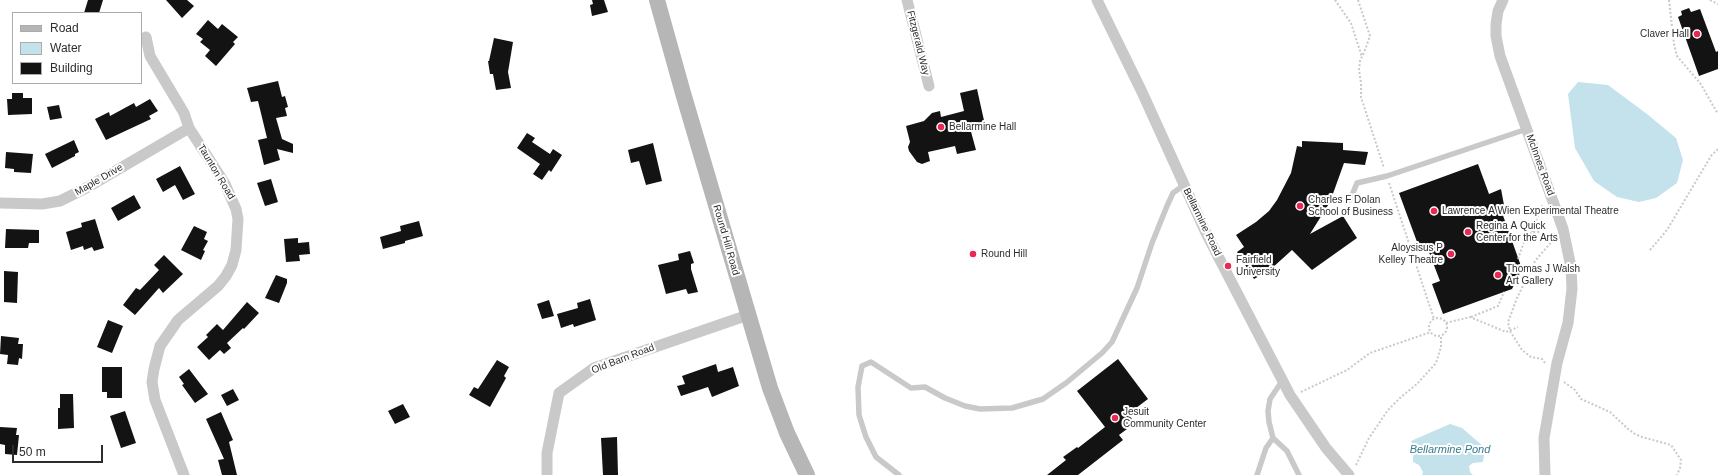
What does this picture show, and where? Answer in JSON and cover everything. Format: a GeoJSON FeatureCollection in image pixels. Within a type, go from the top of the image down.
{"type":"FeatureCollection","features":[{"type":"Feature","properties":{"kind":"main road","name":"Round Hill Road"},"geometry":{"type":"LineString","coordinates":[[658,0],[683,93],[770,388],[787,433],[807,475]]}},
{"type":"Feature","properties":{"kind":"street","name":"Fitzgerald Way"},"geometry":{"type":"LineString","coordinates":[[907,0],[929,86]]}},
{"type":"Feature","properties":{"kind":"street","name":"Bellarmine Road"},"geometry":{"type":"LineString","coordinates":[[1097,0],[1142,92],[1206,233],[1282,381],[1326,448],[1351,472]]}},
{"type":"Feature","properties":{"kind":"street","name":"McInnes Road"},"geometry":{"type":"LineString","coordinates":[[1503,0],[1498,11],[1496,36],[1500,56],[1566,241],[1571,268],[1571,305],[1568,323],[1554,376],[1544,438],[1545,475]]}},
{"type":"Feature","properties":{"kind":"street","name":"Taunton Road"},"geometry":{"type":"LineString","coordinates":[[146,37],[150,56],[184,113],[189,128],[225,184],[232,198],[236,208],[238,230],[236,250],[232,266],[226,276],[218,286],[178,320],[160,346],[154,369],[152,382],[155,400],[184,475]]}},
{"type":"Feature","properties":{"kind":"street","name":"Maple Drive"},"geometry":{"type":"LineString","coordinates":[[0,203],[42,204],[60,201],[88,187],[189,128]]}},
{"type":"Feature","properties":{"kind":"street","name":"Old Barn Road"},"geometry":{"type":"LineString","coordinates":[[547,475],[547,453],[558,393],[594,368],[748,315]]}},
{"type":"Feature","properties":{"kind":"lane"},"geometry":{"type":"LineString","coordinates":[[1350,200],[1357,183],[1387,176],[1527,129]]}},
{"type":"Feature","properties":{"kind":"lane"},"geometry":{"type":"LineString","coordinates":[[899,475],[876,457],[866,437],[859,414],[858,387],[862,366],[871,362],[911,388],[925,388],[965,406],[980,409],[1012,408],[1043,399],[1078,373],[1102,353],[1112,342],[1137,288],[1152,243],[1167,206],[1173,193],[1184,185]]}},
{"type":"Feature","properties":{"kind":"lane"},"geometry":{"type":"LineString","coordinates":[[1282,381],[1270,399],[1268,411],[1273,438],[1287,451],[1299,475]]}},
{"type":"Feature","properties":{"kind":"lane"},"geometry":{"type":"LineString","coordinates":[[1257,475],[1266,448],[1273,438]]}},
{"type":"Feature","properties":{"kind":"path"},"geometry":{"type":"LineString","coordinates":[[1335,0],[1351,23],[1362,57]]}},
{"type":"Feature","properties":{"kind":"path"},"geometry":{"type":"LineString","coordinates":[[1358,0],[1370,36],[1359,70],[1361,97],[1434,319]]}},
{"type":"Feature","properties":{"kind":"path"},"geometry":{"type":"LineString","coordinates":[[1669,0],[1674,44],[1677,56],[1700,83],[1718,114]]}},
{"type":"Feature","properties":{"kind":"path"},"geometry":{"type":"LineString","coordinates":[[1710,0],[1718,4]]}},
{"type":"Feature","properties":{"kind":"path"},"geometry":{"type":"LineString","coordinates":[[1650,250],[1667,230],[1711,156],[1718,149]]}},
{"type":"Feature","properties":{"kind":"path"},"geometry":{"type":"LineString","coordinates":[[1532,232],[1538,219],[1543,199]]}},
{"type":"Feature","properties":{"kind":"path"},"geometry":{"type":"LineString","coordinates":[[1566,241],[1554,239],[1535,261],[1510,315],[1508,322],[1510,331],[1522,350],[1531,357],[1542,359],[1546,364],[1547,371],[1575,390],[1581,399],[1610,412],[1635,434],[1671,445],[1681,460],[1677,475]]}},
{"type":"Feature","properties":{"kind":"path"},"geometry":{"type":"LineString","coordinates":[[1446,323],[1471,317],[1498,306],[1504,292]]}},
{"type":"Feature","properties":{"kind":"path"},"geometry":{"type":"LineString","coordinates":[[1471,317],[1506,332],[1518,327]]}},
{"type":"Feature","properties":{"kind":"path"},"geometry":{"type":"LineString","coordinates":[[1434,319],[1442,319],[1446,323],[1446,331],[1441,335],[1436,335],[1431,332],[1429,326],[1434,319]]}},
{"type":"Feature","properties":{"kind":"path"},"geometry":{"type":"LineString","coordinates":[[1291,396],[1347,370],[1370,353],[1431,332]]}},
{"type":"Feature","properties":{"kind":"path"},"geometry":{"type":"LineString","coordinates":[[1351,472],[1369,438],[1388,410],[1417,384],[1436,363],[1441,347],[1441,335]]}},
{"type":"Feature","properties":{"kind":"water"},"geometry":{"type":"Polygon","coordinates":[[[1578,82],[1608,85],[1676,138],[1683,160],[1677,183],[1656,198],[1639,202],[1617,197],[1594,181],[1575,148],[1568,94],[1578,82]]]}},
{"type":"Feature","properties":{"kind":"water","name":"Bellarmine Pond"},"geometry":{"type":"Polygon","coordinates":[[[1450,424],[1462,428],[1483,446],[1483,462],[1473,463],[1469,466],[1470,472],[1473,475],[1422,475],[1423,472],[1419,465],[1413,462],[1413,456],[1416,450],[1411,441],[1450,424]]]}},
{"type":"Feature","properties":{"kind":"building"},"geometry":{"type":"Polygon","coordinates":[[[88,0],[103,0],[99,12],[84,12],[88,0]]]}},
{"type":"Feature","properties":{"kind":"building"},"geometry":{"type":"Polygon","coordinates":[[[166,0],[187,0],[194,6],[182,18],[166,0]]]}},
{"type":"Feature","properties":{"kind":"building"},"geometry":{"type":"Polygon","coordinates":[[[592,0],[604,0],[608,12],[592,16],[590,5],[593,4],[592,0]]]}},
{"type":"Feature","properties":{"kind":"building","name":"Claver Hall"},"geometry":{"type":"Polygon","coordinates":[[[1689,8],[1691,12],[1700,9],[1716,52],[1718,51],[1718,69],[1699,76],[1678,17],[1682,15],[1681,11],[1689,8]]]}},
{"type":"Feature","properties":{"kind":"building"},"geometry":{"type":"Polygon","coordinates":[[[208,20],[218,29],[222,24],[238,37],[233,42],[235,44],[216,66],[205,56],[210,50],[200,42],[203,39],[196,34],[208,20]]]}},
{"type":"Feature","properties":{"kind":"building"},"geometry":{"type":"Polygon","coordinates":[[[494,38],[513,42],[508,72],[511,88],[496,90],[493,74],[490,74],[488,61],[494,38]]]}},
{"type":"Feature","properties":{"kind":"building"},"geometry":{"type":"Polygon","coordinates":[[[278,81],[282,97],[285,96],[288,107],[285,108],[287,116],[276,118],[282,139],[293,144],[293,153],[277,149],[280,160],[264,165],[258,140],[267,138],[258,101],[251,102],[247,88],[278,81]]]}},
{"type":"Feature","properties":{"kind":"building","name":"Bellarmine Hall"},"geometry":{"type":"Polygon","coordinates":[[[977,89],[985,125],[970,128],[976,150],[957,154],[955,146],[928,152],[930,161],[922,164],[917,162],[909,151],[908,147],[910,142],[906,126],[924,121],[932,113],[940,111],[941,117],[964,111],[960,93],[977,89]]]}},
{"type":"Feature","properties":{"kind":"building"},"geometry":{"type":"Polygon","coordinates":[[[12,93],[23,93],[23,98],[32,98],[32,114],[8,115],[7,99],[12,99],[12,93]]]}},
{"type":"Feature","properties":{"kind":"building"},"geometry":{"type":"Polygon","coordinates":[[[150,99],[158,111],[149,116],[151,119],[106,140],[95,119],[109,112],[110,116],[134,103],[136,107],[150,99]]]}},
{"type":"Feature","properties":{"kind":"building"},"geometry":{"type":"Polygon","coordinates":[[[59,105],[62,118],[50,120],[47,107],[59,105]]]}},
{"type":"Feature","properties":{"kind":"building"},"geometry":{"type":"Polygon","coordinates":[[[527,133],[535,138],[532,142],[550,154],[553,149],[562,155],[551,172],[549,170],[542,180],[533,174],[540,164],[517,148],[527,133]]]}},
{"type":"Feature","properties":{"kind":"building"},"geometry":{"type":"Polygon","coordinates":[[[74,140],[79,152],[75,154],[75,156],[52,168],[45,154],[74,140]]]}},
{"type":"Feature","properties":{"kind":"building","name":"Charles F Dolan School of Business"},"geometry":{"type":"Polygon","coordinates":[[[1302,141],[1343,143],[1343,150],[1368,152],[1365,165],[1344,163],[1330,202],[1310,234],[1343,216],[1357,238],[1312,270],[1292,250],[1271,269],[1254,279],[1237,252],[1244,247],[1236,235],[1256,222],[1269,211],[1277,200],[1291,173],[1297,146],[1302,147],[1302,141]]]}},
{"type":"Feature","properties":{"kind":"building"},"geometry":{"type":"Polygon","coordinates":[[[653,143],[662,181],[646,185],[639,161],[631,163],[628,150],[653,143]]]}},
{"type":"Feature","properties":{"kind":"building"},"geometry":{"type":"Polygon","coordinates":[[[6,152],[33,154],[31,173],[14,172],[14,169],[5,168],[6,152]]]}},
{"type":"Feature","properties":{"kind":"building"},"geometry":{"type":"Polygon","coordinates":[[[1478,164],[1489,194],[1501,189],[1504,205],[1500,207],[1522,269],[1512,289],[1443,314],[1432,284],[1440,281],[1427,247],[1420,250],[1399,193],[1478,164]]]}},
{"type":"Feature","properties":{"kind":"building"},"geometry":{"type":"Polygon","coordinates":[[[180,166],[195,194],[183,200],[175,185],[163,192],[156,179],[180,166]]]}},
{"type":"Feature","properties":{"kind":"building"},"geometry":{"type":"Polygon","coordinates":[[[271,179],[278,202],[265,206],[257,183],[271,179]]]}},
{"type":"Feature","properties":{"kind":"building"},"geometry":{"type":"Polygon","coordinates":[[[134,195],[141,208],[118,221],[111,208],[134,195]]]}},
{"type":"Feature","properties":{"kind":"building"},"geometry":{"type":"Polygon","coordinates":[[[95,219],[104,248],[94,251],[92,247],[84,250],[83,246],[71,250],[66,232],[82,227],[81,223],[95,219]]]}},
{"type":"Feature","properties":{"kind":"building"},"geometry":{"type":"Polygon","coordinates":[[[419,221],[423,236],[383,249],[380,237],[401,231],[400,226],[419,221]]]}},
{"type":"Feature","properties":{"kind":"building"},"geometry":{"type":"Polygon","coordinates":[[[194,226],[207,232],[204,239],[208,241],[203,250],[205,251],[201,260],[181,250],[194,226]]]}},
{"type":"Feature","properties":{"kind":"building"},"geometry":{"type":"Polygon","coordinates":[[[6,229],[39,230],[39,243],[29,243],[28,248],[5,248],[6,229]]]}},
{"type":"Feature","properties":{"kind":"building"},"geometry":{"type":"Polygon","coordinates":[[[298,238],[298,243],[309,242],[310,254],[299,255],[300,261],[286,262],[284,239],[298,238]]]}},
{"type":"Feature","properties":{"kind":"building"},"geometry":{"type":"Polygon","coordinates":[[[690,251],[694,263],[691,264],[691,269],[698,292],[688,294],[686,289],[666,294],[658,265],[679,260],[678,254],[690,251]]]}},
{"type":"Feature","properties":{"kind":"building"},"geometry":{"type":"Polygon","coordinates":[[[164,255],[183,274],[163,293],[159,288],[135,315],[123,305],[136,288],[140,290],[159,270],[154,265],[164,255]]]}},
{"type":"Feature","properties":{"kind":"building"},"geometry":{"type":"Polygon","coordinates":[[[4,271],[18,272],[17,303],[4,302],[4,271]]]}},
{"type":"Feature","properties":{"kind":"building"},"geometry":{"type":"Polygon","coordinates":[[[276,275],[287,279],[287,283],[279,303],[265,298],[276,275]]]}},
{"type":"Feature","properties":{"kind":"building"},"geometry":{"type":"Polygon","coordinates":[[[590,299],[596,320],[574,327],[573,324],[561,328],[557,314],[578,308],[577,303],[590,299]]]}},
{"type":"Feature","properties":{"kind":"building"},"geometry":{"type":"Polygon","coordinates":[[[549,300],[554,316],[542,319],[537,304],[549,300]]]}},
{"type":"Feature","properties":{"kind":"building"},"geometry":{"type":"Polygon","coordinates":[[[247,302],[259,313],[244,329],[243,328],[227,343],[231,348],[224,354],[220,350],[209,360],[197,347],[208,337],[206,335],[217,324],[223,330],[247,302]]]}},
{"type":"Feature","properties":{"kind":"building"},"geometry":{"type":"Polygon","coordinates":[[[108,320],[123,326],[112,353],[97,347],[108,320]]]}},
{"type":"Feature","properties":{"kind":"building"},"geometry":{"type":"Polygon","coordinates":[[[1,336],[19,338],[18,344],[23,344],[22,359],[19,358],[18,365],[7,364],[8,355],[0,354],[1,336]]]}},
{"type":"Feature","properties":{"kind":"building","name":"Jesuit Community Center"},"geometry":{"type":"Polygon","coordinates":[[[1118,359],[1148,399],[1128,414],[1135,423],[1119,435],[1123,440],[1078,475],[1047,475],[1066,460],[1063,457],[1077,447],[1078,448],[1105,427],[1077,391],[1118,359]]]}},
{"type":"Feature","properties":{"kind":"building"},"geometry":{"type":"Polygon","coordinates":[[[497,360],[509,367],[504,376],[506,378],[490,407],[469,395],[474,387],[478,389],[497,360]]]}},
{"type":"Feature","properties":{"kind":"building"},"geometry":{"type":"Polygon","coordinates":[[[716,364],[718,372],[733,367],[739,386],[712,397],[708,387],[681,396],[677,386],[685,384],[682,376],[716,364]]]}},
{"type":"Feature","properties":{"kind":"building"},"geometry":{"type":"Polygon","coordinates":[[[102,367],[122,367],[122,398],[107,398],[107,392],[102,392],[102,367]]]}},
{"type":"Feature","properties":{"kind":"building"},"geometry":{"type":"Polygon","coordinates":[[[189,369],[208,394],[195,403],[182,385],[184,384],[179,377],[189,369]]]}},
{"type":"Feature","properties":{"kind":"building"},"geometry":{"type":"Polygon","coordinates":[[[233,389],[239,400],[227,406],[221,395],[233,389]]]}},
{"type":"Feature","properties":{"kind":"building"},"geometry":{"type":"Polygon","coordinates":[[[60,394],[73,394],[74,428],[58,429],[60,394]]]}},
{"type":"Feature","properties":{"kind":"building"},"geometry":{"type":"Polygon","coordinates":[[[403,404],[410,417],[395,424],[388,411],[403,404]]]}},
{"type":"Feature","properties":{"kind":"building"},"geometry":{"type":"Polygon","coordinates":[[[125,411],[136,443],[121,448],[110,416],[125,411]]]}},
{"type":"Feature","properties":{"kind":"building"},"geometry":{"type":"Polygon","coordinates":[[[221,412],[233,440],[229,442],[237,475],[222,475],[218,460],[224,459],[206,419],[221,412]]]}},
{"type":"Feature","properties":{"kind":"building"},"geometry":{"type":"Polygon","coordinates":[[[0,427],[17,428],[16,435],[19,435],[17,455],[5,454],[5,445],[0,444],[0,427]]]}},
{"type":"Feature","properties":{"kind":"building"},"geometry":{"type":"Polygon","coordinates":[[[617,437],[618,475],[603,475],[601,438],[617,437]]]}},
{"type":"Feature","properties":{"kind":"place","name":"Claver Hall"},"geometry":{"type":"Point","coordinates":[1697,34]}},
{"type":"Feature","properties":{"kind":"place","name":"Bellarmine Hall"},"geometry":{"type":"Point","coordinates":[941,127]}},
{"type":"Feature","properties":{"kind":"place","name":"Charles F Dolan School of Business"},"geometry":{"type":"Point","coordinates":[1300,206]}},
{"type":"Feature","properties":{"kind":"place","name":"Lawrence A Wien Experimental Theatre"},"geometry":{"type":"Point","coordinates":[1434,211]}},
{"type":"Feature","properties":{"kind":"place","name":"Regina A Quick Center for the Arts"},"geometry":{"type":"Point","coordinates":[1468,232]}},
{"type":"Feature","properties":{"kind":"place","name":"Round Hill"},"geometry":{"type":"Point","coordinates":[973,254]}},
{"type":"Feature","properties":{"kind":"place","name":"Aloysisus P Kelley Theatre"},"geometry":{"type":"Point","coordinates":[1451,254]}},
{"type":"Feature","properties":{"kind":"place","name":"Fairfield University"},"geometry":{"type":"Point","coordinates":[1228,266]}},
{"type":"Feature","properties":{"kind":"place","name":"Thomas J Walsh Art Gallery"},"geometry":{"type":"Point","coordinates":[1498,275]}},
{"type":"Feature","properties":{"kind":"place","name":"Jesuit Community Center"},"geometry":{"type":"Point","coordinates":[1115,418]}}]}
